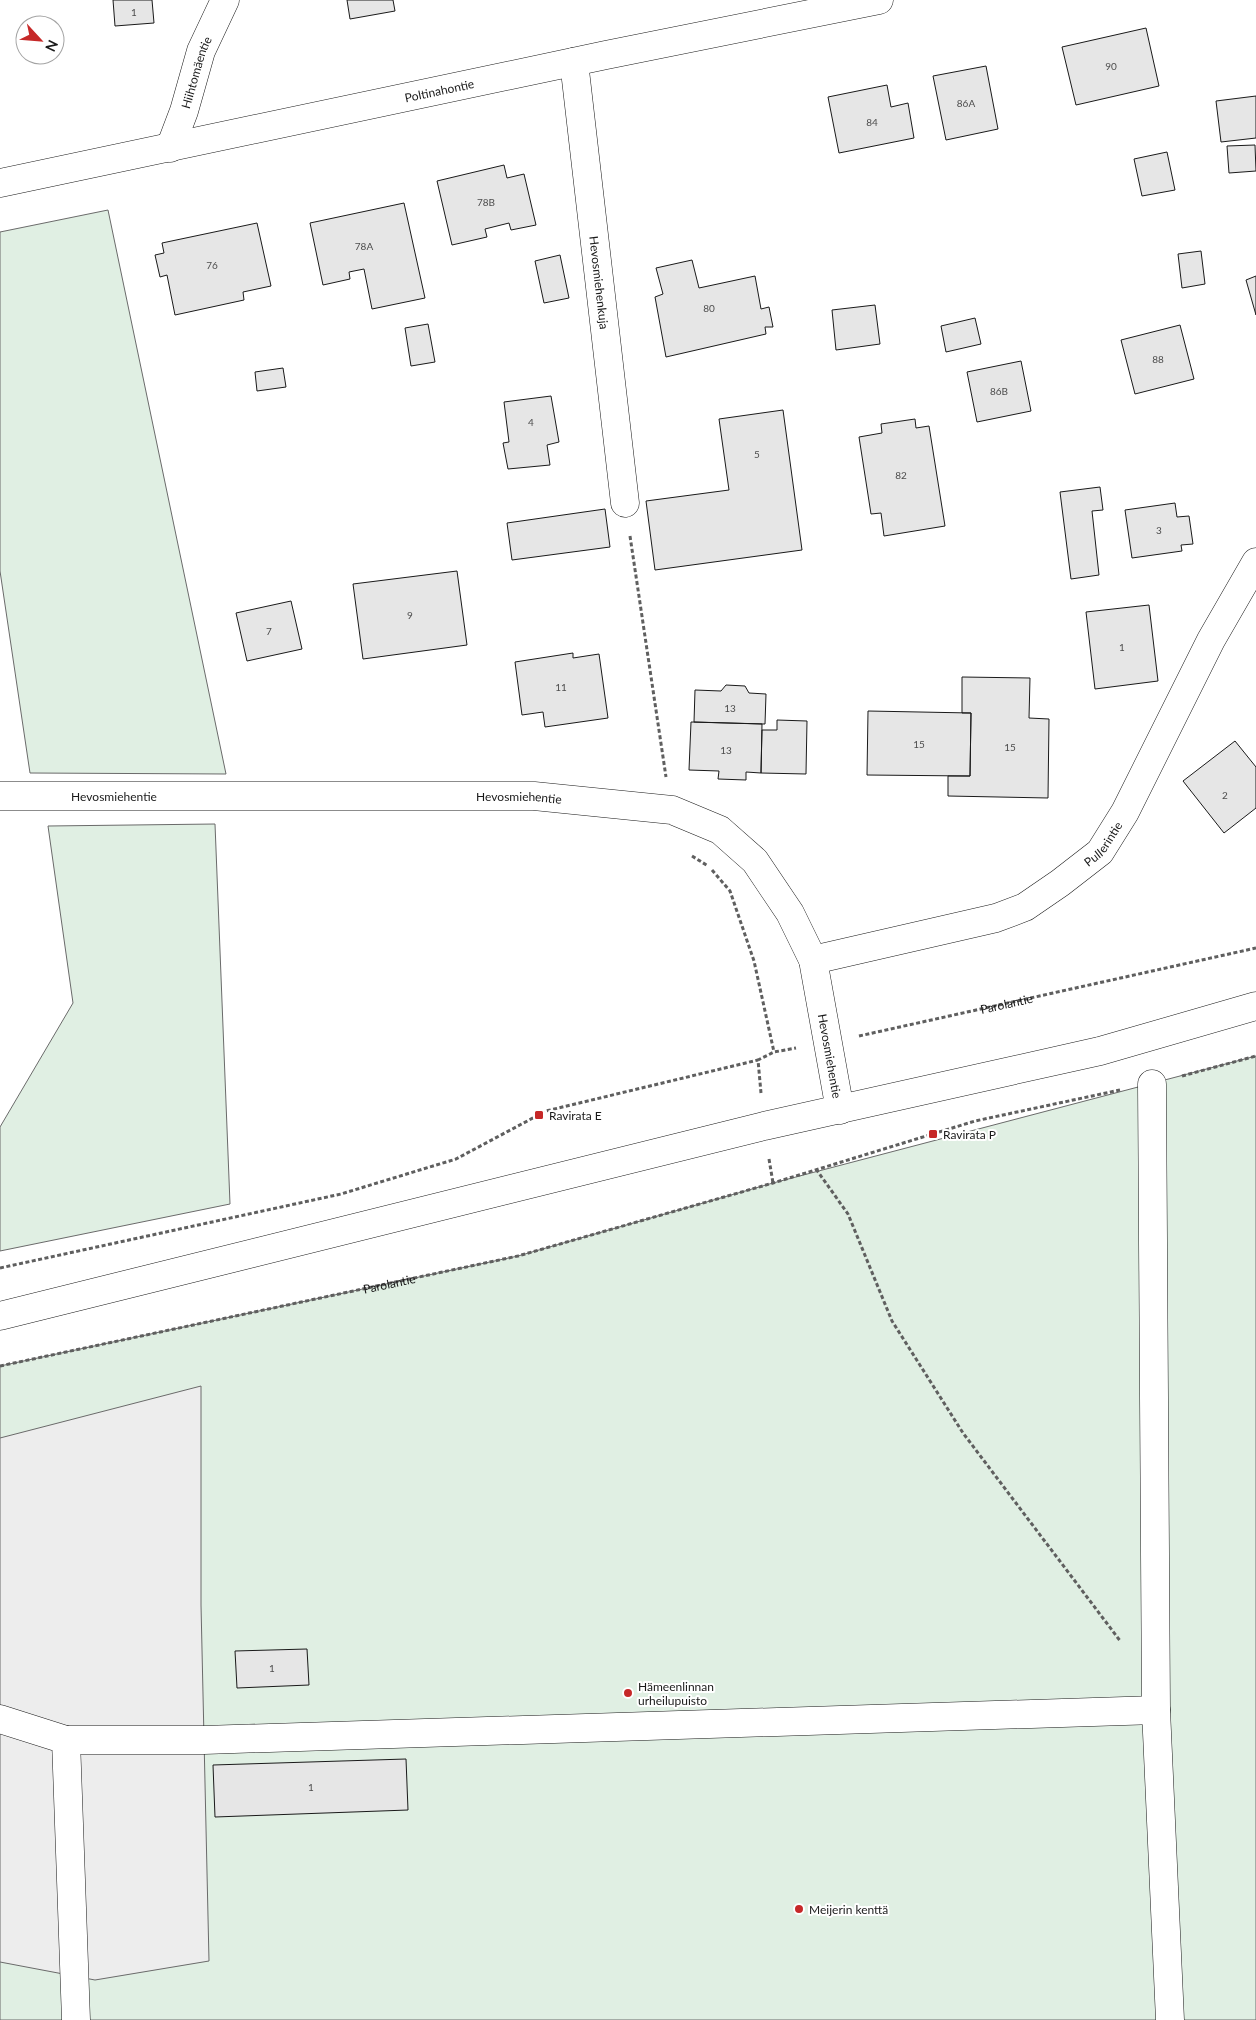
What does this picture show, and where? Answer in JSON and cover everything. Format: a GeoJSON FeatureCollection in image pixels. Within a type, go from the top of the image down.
{"type":"FeatureCollection","features":[{"type":"Feature","properties":{"kind":"street","name":"Hiihtomäentie"},"geometry":{"type":"LineString","coordinates":[[170,148],[184,111],[201,51],[225,0]]}},
{"type":"Feature","properties":{"kind":"street","name":"Poltinahontie"},"geometry":{"type":"LineString","coordinates":[[0,184],[574,62],[879,0]]}},
{"type":"Feature","properties":{"kind":"street","name":"Hevosmiehenkuja"},"geometry":{"type":"LineString","coordinates":[[574,62],[625,503]]}},
{"type":"Feature","properties":{"kind":"street","name":"Pullerintie"},"geometry":{"type":"LineString","coordinates":[[813,960],[996,918],[1025,907],[1100,852],[1125,812],[1211,640],[1256,562]]}},
{"type":"Feature","properties":{"kind":"street","name":"Hevosmiehentie"},"geometry":{"type":"LineString","coordinates":[[0,796],[534,796],[672,810],[720,830],[755,861],[790,913],[813,960],[840,1110]]}},
{"type":"Feature","properties":{"kind":"street"},"geometry":{"type":"LineString","coordinates":[[0,1316],[764,1126],[1100,1051],[1256,1006]]}},
{"type":"Feature","properties":{"kind":"street"},"geometry":{"type":"LineString","coordinates":[[1152,1084],[1156,1710],[1170,2020]]}},
{"type":"Feature","properties":{"kind":"street"},"geometry":{"type":"LineString","coordinates":[[0,1719],[66,1740],[204,1740],[1156,1710]]}},
{"type":"Feature","properties":{"kind":"street"},"geometry":{"type":"LineString","coordinates":[[66,1740],[76,2020]]}},
{"type":"Feature","properties":{"kind":"path","name":"Parolantie"},"geometry":{"type":"LineString","coordinates":[[0,1268],[341,1194],[456,1159],[546,1111],[758,1060],[774,1052],[827,1043],[1256,948]]}},
{"type":"Feature","properties":{"kind":"path","name":"Parolantie"},"geometry":{"type":"LineString","coordinates":[[0,1366],[518,1256],[773,1183],[975,1121],[1152,1084],[1256,1056]]}},
{"type":"Feature","properties":{"kind":"path"},"geometry":{"type":"LineString","coordinates":[[758,1060],[764,1126],[773,1183]]}},
{"type":"Feature","properties":{"kind":"path"},"geometry":{"type":"LineString","coordinates":[[816,1170],[848,1214],[892,1321],[963,1433],[1122,1643]]}},
{"type":"Feature","properties":{"kind":"green space"},"geometry":{"type":"Polygon","coordinates":[[[108,210],[226,774],[30,773],[0,571],[0,232],[108,210]]]}},
{"type":"Feature","properties":{"kind":"green space"},"geometry":{"type":"Polygon","coordinates":[[[215,824],[230,1204],[0,1251],[0,1127],[73,1003],[48,826],[215,824]]]}},
{"type":"Feature","properties":{"kind":"green space","name":"Hämeenlinnan urheilupuisto"},"geometry":{"type":"Polygon","coordinates":[[[1256,1056],[1256,2020],[0,2020],[0,1366],[518,1256],[773,1183],[1256,1056]]]}},
{"type":"Feature","properties":{"kind":"shaded area"},"geometry":{"type":"Polygon","coordinates":[[[201,1386],[201,1605],[209,1961],[95,1980],[0,1962],[0,1438],[201,1386]]]}},
{"type":"Feature","properties":{"kind":"building"},"geometry":{"type":"Polygon","coordinates":[[[113,0],[152,0],[154,23],[115,26],[113,0]]]}},
{"type":"Feature","properties":{"kind":"building"},"geometry":{"type":"Polygon","coordinates":[[[347,0],[393,0],[395,11],[350,19],[347,0]]]}},
{"type":"Feature","properties":{"kind":"building"},"geometry":{"type":"Polygon","coordinates":[[[1146,28],[1159,86],[1076,105],[1062,47],[1146,28]]]}},
{"type":"Feature","properties":{"kind":"building"},"geometry":{"type":"Polygon","coordinates":[[[986,66],[998,129],[946,140],[933,76],[986,66]]]}},
{"type":"Feature","properties":{"kind":"building"},"geometry":{"type":"Polygon","coordinates":[[[887,85],[891,107],[908,103],[914,138],[839,153],[828,97],[887,85]]]}},
{"type":"Feature","properties":{"kind":"building"},"geometry":{"type":"Polygon","coordinates":[[[1256,96],[1256,138],[1221,142],[1216,101],[1256,96]]]}},
{"type":"Feature","properties":{"kind":"building"},"geometry":{"type":"Polygon","coordinates":[[[1255,145],[1256,171],[1229,173],[1227,146],[1255,145]]]}},
{"type":"Feature","properties":{"kind":"building"},"geometry":{"type":"Polygon","coordinates":[[[1167,152],[1175,190],[1142,196],[1134,159],[1167,152]]]}},
{"type":"Feature","properties":{"kind":"building"},"geometry":{"type":"Polygon","coordinates":[[[504,165],[507,178],[524,174],[536,225],[511,230],[509,223],[485,229],[487,237],[452,245],[437,181],[504,165]]]}},
{"type":"Feature","properties":{"kind":"building"},"geometry":{"type":"Polygon","coordinates":[[[404,203],[425,298],[372,309],[364,269],[349,272],[350,279],[323,285],[310,223],[404,203]]]}},
{"type":"Feature","properties":{"kind":"building"},"geometry":{"type":"Polygon","coordinates":[[[257,223],[271,286],[243,292],[244,300],[175,315],[167,275],[160,277],[155,255],[164,253],[162,243],[257,223]]]}},
{"type":"Feature","properties":{"kind":"building"},"geometry":{"type":"Polygon","coordinates":[[[1201,251],[1205,284],[1182,288],[1178,254],[1201,251]]]}},
{"type":"Feature","properties":{"kind":"building"},"geometry":{"type":"Polygon","coordinates":[[[560,255],[569,298],[544,303],[535,261],[560,255]]]}},
{"type":"Feature","properties":{"kind":"building"},"geometry":{"type":"Polygon","coordinates":[[[692,260],[699,288],[755,276],[761,309],[769,307],[773,327],[765,327],[766,334],[666,357],[655,297],[663,294],[656,268],[692,260]]]}},
{"type":"Feature","properties":{"kind":"building"},"geometry":{"type":"Polygon","coordinates":[[[1256,276],[1256,315],[1246,280],[1256,276]]]}},
{"type":"Feature","properties":{"kind":"building"},"geometry":{"type":"Polygon","coordinates":[[[875,305],[880,344],[836,350],[832,310],[875,305]]]}},
{"type":"Feature","properties":{"kind":"building"},"geometry":{"type":"Polygon","coordinates":[[[975,318],[981,344],[946,352],[941,326],[975,318]]]}},
{"type":"Feature","properties":{"kind":"building"},"geometry":{"type":"Polygon","coordinates":[[[428,324],[435,362],[411,366],[405,328],[428,324]]]}},
{"type":"Feature","properties":{"kind":"building"},"geometry":{"type":"Polygon","coordinates":[[[1180,325],[1194,379],[1135,394],[1121,340],[1180,325]]]}},
{"type":"Feature","properties":{"kind":"building"},"geometry":{"type":"Polygon","coordinates":[[[1021,361],[1031,411],[977,422],[967,372],[1021,361]]]}},
{"type":"Feature","properties":{"kind":"building"},"geometry":{"type":"Polygon","coordinates":[[[283,368],[286,387],[257,391],[255,372],[283,368]]]}},
{"type":"Feature","properties":{"kind":"building"},"geometry":{"type":"Polygon","coordinates":[[[551,396],[559,442],[547,445],[550,465],[508,469],[503,443],[509,442],[504,402],[551,396]]]}},
{"type":"Feature","properties":{"kind":"building"},"geometry":{"type":"Polygon","coordinates":[[[783,410],[802,550],[655,570],[646,501],[729,490],[719,419],[783,410]]]}},
{"type":"Feature","properties":{"kind":"building"},"geometry":{"type":"Polygon","coordinates":[[[915,419],[916,428],[929,426],[945,526],[884,536],[881,513],[871,514],[859,437],[882,433],[881,424],[915,419]]]}},
{"type":"Feature","properties":{"kind":"building"},"geometry":{"type":"Polygon","coordinates":[[[1100,487],[1103,510],[1092,511],[1099,575],[1071,579],[1060,492],[1100,487]]]}},
{"type":"Feature","properties":{"kind":"building"},"geometry":{"type":"Polygon","coordinates":[[[1175,503],[1177,517],[1189,516],[1193,544],[1181,545],[1182,551],[1132,558],[1125,510],[1175,503]]]}},
{"type":"Feature","properties":{"kind":"building"},"geometry":{"type":"Polygon","coordinates":[[[605,509],[610,547],[512,560],[507,523],[605,509]]]}},
{"type":"Feature","properties":{"kind":"building"},"geometry":{"type":"Polygon","coordinates":[[[457,571],[467,645],[363,659],[353,584],[457,571]]]}},
{"type":"Feature","properties":{"kind":"building"},"geometry":{"type":"Polygon","coordinates":[[[291,601],[302,649],[247,661],[236,613],[291,601]]]}},
{"type":"Feature","properties":{"kind":"building"},"geometry":{"type":"Polygon","coordinates":[[[1149,605],[1158,681],[1095,689],[1086,612],[1149,605]]]}},
{"type":"Feature","properties":{"kind":"building"},"geometry":{"type":"Polygon","coordinates":[[[573,653],[573,658],[599,654],[608,718],[545,727],[543,712],[522,715],[515,662],[573,653]]]}},
{"type":"Feature","properties":{"kind":"building"},"geometry":{"type":"Polygon","coordinates":[[[962,677],[1030,678],[1029,718],[1049,719],[1048,798],[948,796],[948,776],[970,776],[971,713],[962,713],[962,677]]]}},
{"type":"Feature","properties":{"kind":"building"},"geometry":{"type":"Polygon","coordinates":[[[726,685],[745,686],[749,693],[766,694],[765,724],[694,722],[695,690],[721,691],[726,685]]]}},
{"type":"Feature","properties":{"kind":"building"},"geometry":{"type":"Polygon","coordinates":[[[868,711],[971,713],[970,776],[867,775],[868,711]]]}},
{"type":"Feature","properties":{"kind":"building"},"geometry":{"type":"Polygon","coordinates":[[[777,720],[807,721],[806,774],[761,773],[762,730],[777,730],[777,720]]]}},
{"type":"Feature","properties":{"kind":"building"},"geometry":{"type":"Polygon","coordinates":[[[691,722],[762,724],[761,773],[746,772],[746,780],[718,779],[719,771],[689,770],[691,722]]]}},
{"type":"Feature","properties":{"kind":"building"},"geometry":{"type":"Polygon","coordinates":[[[1235,741],[1256,767],[1256,808],[1224,833],[1183,781],[1235,741]]]}},
{"type":"Feature","properties":{"kind":"building"},"geometry":{"type":"Polygon","coordinates":[[[307,1649],[309,1685],[237,1688],[235,1651],[307,1649]]]}},
{"type":"Feature","properties":{"kind":"building"},"geometry":{"type":"Polygon","coordinates":[[[406,1759],[408,1810],[215,1817],[213,1765],[406,1759]]]}},
{"type":"Feature","properties":{"kind":"place","name":"Ravirata E"},"geometry":{"type":"Point","coordinates":[539,1115]}},
{"type":"Feature","properties":{"kind":"place","name":"Ravirata P"},"geometry":{"type":"Point","coordinates":[933,1134]}},
{"type":"Feature","properties":{"kind":"place","name":"Hämeenlinnan urheilupuisto"},"geometry":{"type":"Point","coordinates":[628,1693]}},
{"type":"Feature","properties":{"kind":"place","name":"Meijerin kenttä"},"geometry":{"type":"Point","coordinates":[799,1909]}}]}
